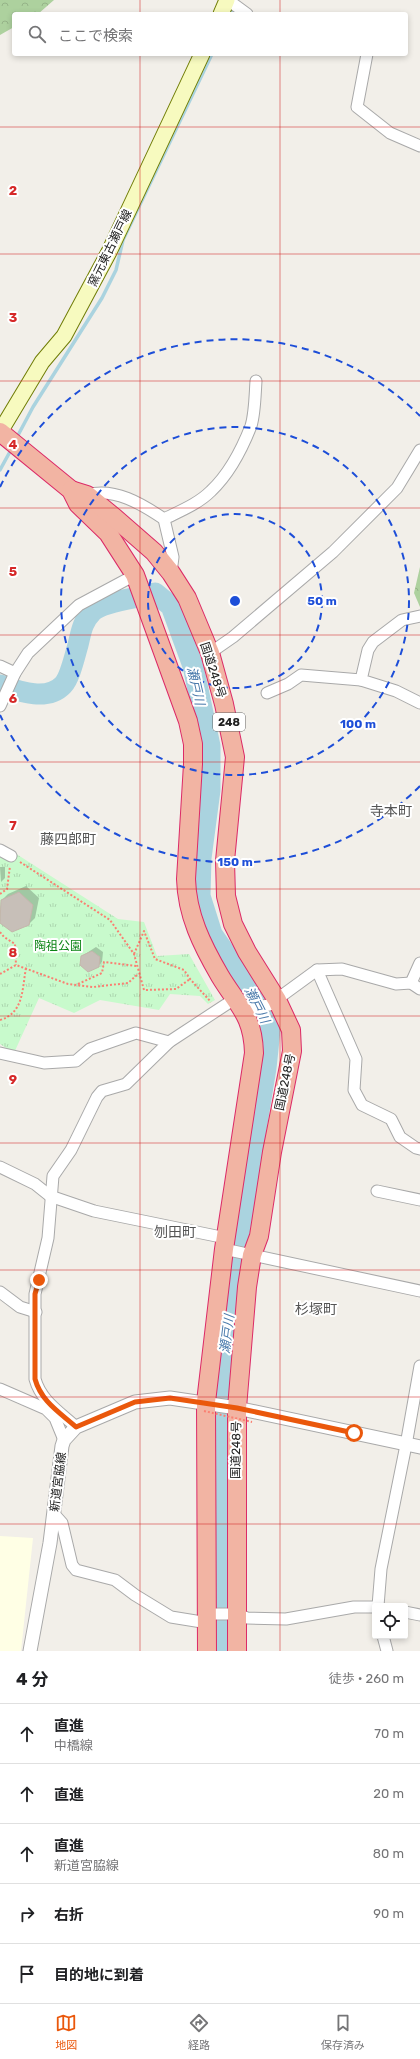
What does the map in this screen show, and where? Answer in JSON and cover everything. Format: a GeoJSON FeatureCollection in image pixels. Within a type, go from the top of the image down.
{"type":"FeatureCollection","features":[{"type":"Feature","properties":{"kind":"highway","name":"国道248号"},"geometry":{"type":"LineString","coordinates":[[7,437],[154,552],[170,572],[187,598],[210,653],[231,731],[234,757],[227,839],[226,896],[233,924],[273,1002],[291,1030],[292,1050],[272,1152],[259,1236],[249,1254],[247,1287],[234,1407],[235,1614],[237,1651]]}},
{"type":"Feature","properties":{"kind":"highway","name":"国道248号"},"geometry":{"type":"LineString","coordinates":[[79,493],[78,504],[108,533],[137,579],[188,720],[193,744],[186,879],[187,898],[192,919],[204,947],[242,1005],[254,1037],[254,1053],[226,1245],[207,1405],[209,1617],[207,1651]]}},
{"type":"Feature","properties":{"kind":"main road"},"geometry":{"type":"LineString","coordinates":[[222,12],[228,0]]}},
{"type":"Feature","properties":{"kind":"main road","name":"窯元東古瀬戸線"},"geometry":{"type":"LineString","coordinates":[[7,437],[42,362],[64,336],[109,252],[201,56]]}},
{"type":"Feature","properties":{"kind":"street"},"geometry":{"type":"LineString","coordinates":[[228,0],[244,12]]}},
{"type":"Feature","properties":{"kind":"street"},"geometry":{"type":"LineString","coordinates":[[367,56],[357,107],[390,133],[420,146]]}},
{"type":"Feature","properties":{"kind":"street"},"geometry":{"type":"LineString","coordinates":[[164,519],[188,507],[210,492],[224,475],[239,452],[251,426],[256,381]]}},
{"type":"Feature","properties":{"kind":"street"},"geometry":{"type":"LineString","coordinates":[[210,653],[233,637],[338,546],[397,488],[420,450]]}},
{"type":"Feature","properties":{"kind":"street"},"geometry":{"type":"LineString","coordinates":[[79,493],[96,492],[130,499],[164,519],[173,557],[170,572]]}},
{"type":"Feature","properties":{"kind":"street"},"geometry":{"type":"LineString","coordinates":[[1,703],[14,676],[28,653],[79,605],[137,579]]}},
{"type":"Feature","properties":{"kind":"street"},"geometry":{"type":"LineString","coordinates":[[362,680],[368,650],[373,642],[402,620],[420,616]]}},
{"type":"Feature","properties":{"kind":"street"},"geometry":{"type":"LineString","coordinates":[[0,666],[14,676]]}},
{"type":"Feature","properties":{"kind":"street"},"geometry":{"type":"LineString","coordinates":[[267,693],[288,684],[301,675],[362,680],[396,691],[420,704]]}},
{"type":"Feature","properties":{"kind":"street"},"geometry":{"type":"LineString","coordinates":[[0,850],[11,856]]}},
{"type":"Feature","properties":{"kind":"street"},"geometry":{"type":"LineString","coordinates":[[76,1427],[44,1399],[38,1391],[35,1379],[35,1294],[48,1238],[50,1196],[53,1176],[71,1150],[97,1097],[102,1091],[126,1084],[169,1042],[217,1008],[273,1002],[317,970],[342,968],[396,984],[416,986],[420,963]]}},
{"type":"Feature","properties":{"kind":"street"},"geometry":{"type":"LineString","coordinates":[[317,970],[356,1059],[354,1090],[362,1105],[391,1119],[400,1136],[416,1148],[420,1149]]}},
{"type":"Feature","properties":{"kind":"street"},"geometry":{"type":"LineString","coordinates":[[0,1053],[44,1063],[76,1061],[90,1049],[136,1033],[169,1042]]}},
{"type":"Feature","properties":{"kind":"street"},"geometry":{"type":"LineString","coordinates":[[0,1167],[35,1184],[50,1196],[94,1211],[226,1245],[249,1254],[420,1291]]}},
{"type":"Feature","properties":{"kind":"street"},"geometry":{"type":"LineString","coordinates":[[377,1191],[420,1200]]}},
{"type":"Feature","properties":{"kind":"street"},"geometry":{"type":"LineString","coordinates":[[0,1292],[20,1307],[36,1312]]}},
{"type":"Feature","properties":{"kind":"street"},"geometry":{"type":"LineString","coordinates":[[377,1603],[381,1569],[420,1366]]}},
{"type":"Feature","properties":{"kind":"street"},"geometry":{"type":"LineString","coordinates":[[0,1389],[46,1409],[55,1418],[64,1440]]}},
{"type":"Feature","properties":{"kind":"street","name":"新道宮脇線"},"geometry":{"type":"LineString","coordinates":[[30,1651],[54,1514],[64,1440],[76,1427],[135,1402],[170,1398],[207,1405],[234,1407],[420,1447]]}},
{"type":"Feature","properties":{"kind":"street"},"geometry":{"type":"LineString","coordinates":[[54,1514],[62,1523],[72,1565],[76,1570],[116,1580],[135,1595],[171,1617],[209,1617],[235,1614],[247,1618],[286,1619],[354,1607],[372,1607]]}},
{"type":"Feature","properties":{"kind":"street"},"geometry":{"type":"LineString","coordinates":[[408,1613],[420,1615]]}},
{"type":"Feature","properties":{"kind":"street"},"geometry":{"type":"LineString","coordinates":[[385,1639],[387,1651]]}},
{"type":"Feature","properties":{"kind":"path"},"geometry":{"type":"LineString","coordinates":[[0,894],[7,889],[11,856],[110,920],[134,954],[138,974],[144,990],[176,989],[190,980]]}},
{"type":"Feature","properties":{"kind":"path"},"geometry":{"type":"LineString","coordinates":[[134,954],[144,931],[155,959],[184,970],[190,980],[217,1008]]}},
{"type":"Feature","properties":{"kind":"path"},"geometry":{"type":"LineString","coordinates":[[0,932],[4,937],[16,944],[16,965]]}},
{"type":"Feature","properties":{"kind":"path"},"geometry":{"type":"LineString","coordinates":[[76,985],[102,973],[104,962],[137,966]]}},
{"type":"Feature","properties":{"kind":"path"},"geometry":{"type":"LineString","coordinates":[[0,974],[16,965],[68,984],[93,987],[128,983],[138,974]]}},
{"type":"Feature","properties":{"kind":"path"},"geometry":{"type":"LineString","coordinates":[[0,1020],[10,1017],[20,1003],[26,968]]}},
{"type":"Feature","properties":{"kind":"path"},"geometry":{"type":"LineString","coordinates":[[207,1405],[252,1422]]}},
{"type":"Feature","properties":{"kind":"shaded area"},"geometry":{"type":"Polygon","coordinates":[[[0,1536],[33,1538],[21,1651],[0,1651],[0,1536]]]}},
{"type":"Feature","properties":{"kind":"green space"},"geometry":{"type":"Polygon","coordinates":[[[0,0],[54,0],[40,12],[12,12],[12,28],[0,35],[0,0]]]}},
{"type":"Feature","properties":{"kind":"green space"},"geometry":{"type":"Polygon","coordinates":[[[420,567],[420,607],[414,593],[420,567]]]}},
{"type":"Feature","properties":{"kind":"green space","name":"陶祖公園"},"geometry":{"type":"Polygon","coordinates":[[[7,848],[118,919],[144,922],[157,956],[189,954],[215,1000],[208,1004],[200,996],[170,994],[159,1010],[100,1000],[74,1013],[39,998],[14,1053],[0,1044],[0,849],[7,848]]]}},
{"type":"Feature","properties":{"kind":"building"},"geometry":{"type":"Polygon","coordinates":[[[19,892],[33,905],[29,925],[12,932],[0,923],[1,900],[19,892]]]}},
{"type":"Feature","properties":{"kind":"building"},"geometry":{"type":"Polygon","coordinates":[[[92,951],[100,957],[99,967],[88,972],[80,965],[81,956],[92,951]]]}},
{"type":"Feature","properties":{"kind":"waterway"},"geometry":{"type":"LineString","coordinates":[[231,12],[234,6]]}},
{"type":"Feature","properties":{"kind":"waterway"},"geometry":{"type":"LineString","coordinates":[[16,439],[33,407],[102,298],[116,270],[123,240],[211,56]]}},
{"type":"Feature","properties":{"kind":"waterway"},"geometry":{"type":"LineString","coordinates":[[0,470],[12,448]]}},
{"type":"Feature","properties":{"kind":"waterway","name":"瀬戸川"},"geometry":{"type":"LineString","coordinates":[[0,685],[32,694],[49,693],[56,690],[66,682],[74,660],[82,628],[92,612],[97,608],[112,602],[155,593],[171,606],[193,666],[210,746],[210,790],[201,858],[200,896],[212,934],[243,978],[270,1030],[266,1068],[239,1234],[222,1377],[226,1651]]}},
{"type":"Feature","properties":{"kind":"district","name":"寺本町"},"geometry":{"type":"Point","coordinates":[391,811]}},
{"type":"Feature","properties":{"kind":"district","name":"藤四郎町"},"geometry":{"type":"Point","coordinates":[68,839]}},
{"type":"Feature","properties":{"kind":"district","name":"刎田町"},"geometry":{"type":"Point","coordinates":[175,1232]}},
{"type":"Feature","properties":{"kind":"district","name":"杉塚町"},"geometry":{"type":"Point","coordinates":[316,1309]}},
{"type":"Feature","properties":{"kind":"route"},"geometry":{"type":"LineString","coordinates":[[39,1280],[35,1294],[35,1379],[38,1391],[44,1399],[76,1427],[135,1402],[170,1398],[206,1402],[354,1433]]}}]}
